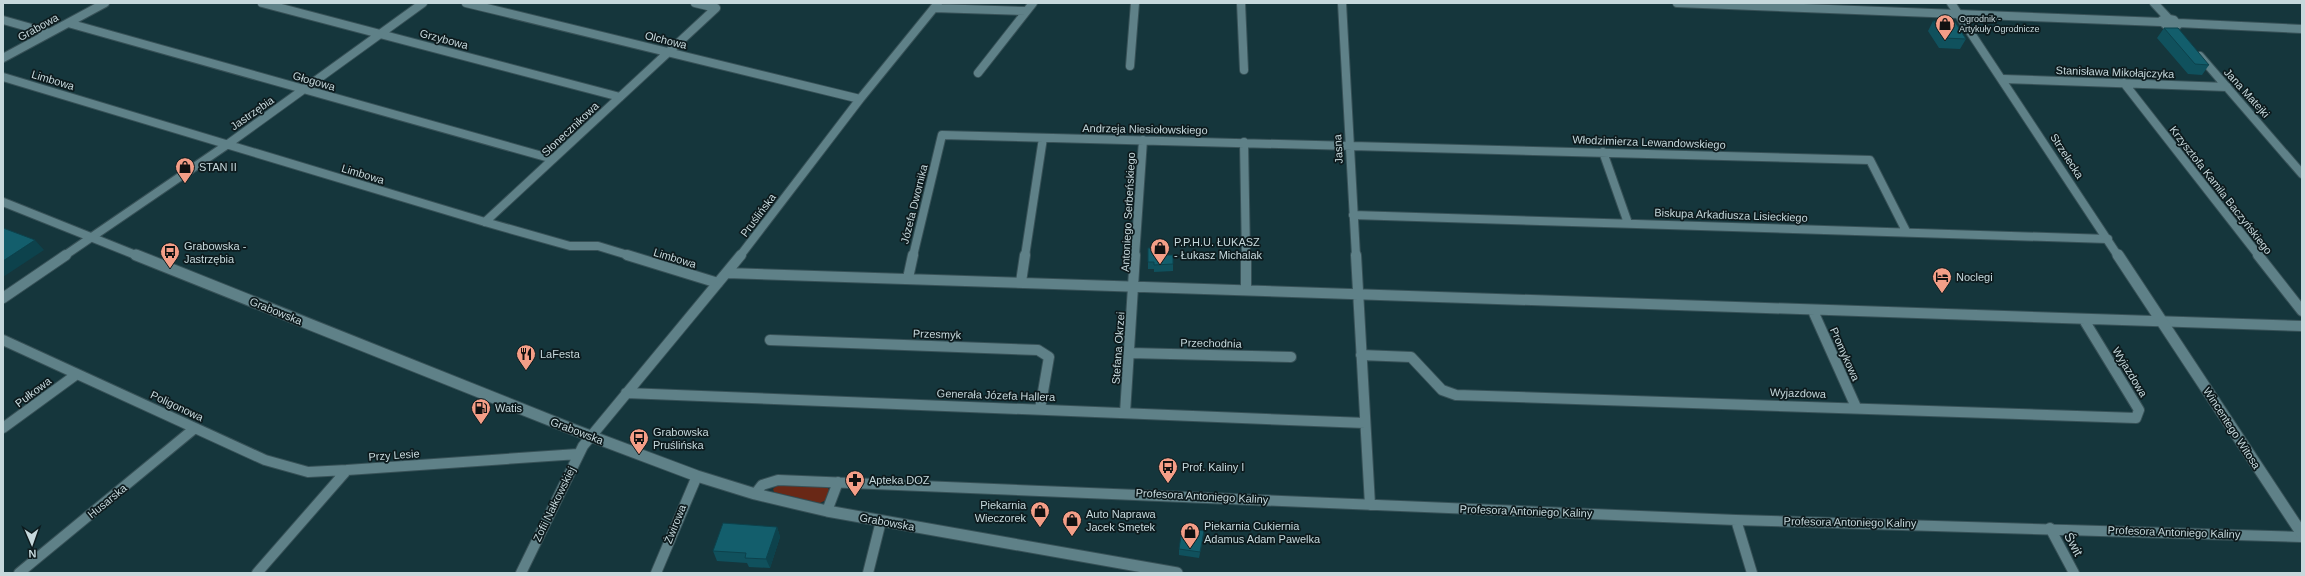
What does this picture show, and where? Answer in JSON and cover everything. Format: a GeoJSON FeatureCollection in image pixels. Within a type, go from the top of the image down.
{"type":"FeatureCollection","features":[{"type":"Feature","properties":{"kind":"street","name":"Grabowa"},"geometry":{"type":"LineString","coordinates":[[3,58],[105,3]]}},
{"type":"Feature","properties":{"kind":"street","name":"Grzybowa"},"geometry":{"type":"LineString","coordinates":[[262,3],[620,97]]}},
{"type":"Feature","properties":{"kind":"street","name":"Jastrzębia"},"geometry":{"type":"LineString","coordinates":[[3,298],[228,144],[423,3]]}},
{"type":"Feature","properties":{"kind":"street","name":"Olchowa"},"geometry":{"type":"LineString","coordinates":[[466,3],[860,99]]}},
{"type":"Feature","properties":{"kind":"street"},"geometry":{"type":"LineString","coordinates":[[695,3],[716,8]]}},
{"type":"Feature","properties":{"kind":"street","name":"Słonecznikowa"},"geometry":{"type":"LineString","coordinates":[[485,222],[722,3]]}},
{"type":"Feature","properties":{"kind":"street"},"geometry":{"type":"LineString","coordinates":[[978,72],[1033,3]]}},
{"type":"Feature","properties":{"kind":"street"},"geometry":{"type":"LineString","coordinates":[[1130,66],[1135,3]]}},
{"type":"Feature","properties":{"kind":"street"},"geometry":{"type":"LineString","coordinates":[[1241,3],[1244,70]]}},
{"type":"Feature","properties":{"kind":"street","name":"Jasna"},"geometry":{"type":"LineString","coordinates":[[1342,3],[1348,145],[1370,505]]}},
{"type":"Feature","properties":{"kind":"street"},"geometry":{"type":"LineString","coordinates":[[1677,3],[1959,15],[2165,20],[2176,25],[2302,29]]}},
{"type":"Feature","properties":{"kind":"street","name":"Strzelecka"},"geometry":{"type":"LineString","coordinates":[[1951,3],[2003,79],[2163,322]]}},
{"type":"Feature","properties":{"kind":"street"},"geometry":{"type":"LineString","coordinates":[[2154,3],[2165,20]]}},
{"type":"Feature","properties":{"kind":"street"},"geometry":{"type":"LineString","coordinates":[[936,6],[1026,11]]}},
{"type":"Feature","properties":{"kind":"street","name":"Pruślińska"},"geometry":{"type":"LineString","coordinates":[[591,436],[727,273],[860,99],[936,6]]}},
{"type":"Feature","properties":{"kind":"street"},"geometry":{"type":"LineString","coordinates":[[3,20],[49,33]]}},
{"type":"Feature","properties":{"kind":"street","name":"Głogowa"},"geometry":{"type":"LineString","coordinates":[[68,23],[554,159]]}},
{"type":"Feature","properties":{"kind":"street"},"geometry":{"type":"LineString","coordinates":[[2176,25],[2180,34]]}},
{"type":"Feature","properties":{"kind":"street","name":"Jana Matejki"},"geometry":{"type":"LineString","coordinates":[[2193,49],[2302,174]]}},
{"type":"Feature","properties":{"kind":"street","name":"Limbowa"},"geometry":{"type":"LineString","coordinates":[[3,76],[485,222],[570,246],[598,246],[718,283]]}},
{"type":"Feature","properties":{"kind":"street","name":"Stanisława Mikołajczyka"},"geometry":{"type":"LineString","coordinates":[[2003,79],[2227,87]]}},
{"type":"Feature","properties":{"kind":"street","name":"Krzysztofa Kamila Baczyńskiego"},"geometry":{"type":"LineString","coordinates":[[2124,83],[2302,311]]}},
{"type":"Feature","properties":{"kind":"street","name":"Andrzeja Niesiołowskiego"},"geometry":{"type":"LineString","coordinates":[[942,135],[1348,145]]}},
{"type":"Feature","properties":{"kind":"street","name":"Józefa Dwornika"},"geometry":{"type":"LineString","coordinates":[[908,278],[942,135]]}},
{"type":"Feature","properties":{"kind":"street"},"geometry":{"type":"LineString","coordinates":[[1021,282],[1043,138]]}},
{"type":"Feature","properties":{"kind":"street","name":"Antoniego Serbeńskiego"},"geometry":{"type":"LineString","coordinates":[[1134,286],[1143,140]]}},
{"type":"Feature","properties":{"kind":"street"},"geometry":{"type":"LineString","coordinates":[[1244,142],[1246,290]]}},
{"type":"Feature","properties":{"kind":"street","name":"Włodzimierza Lewandowskiego"},"geometry":{"type":"LineString","coordinates":[[1348,145],[1870,160],[1906,231]]}},
{"type":"Feature","properties":{"kind":"street"},"geometry":{"type":"LineString","coordinates":[[1603,152],[1628,223]]}},
{"type":"Feature","properties":{"kind":"street","name":"Grabowska"},"geometry":{"type":"LineString","coordinates":[[3,202],[591,436],[697,476],[755,494],[827,511],[1177,573]]}},
{"type":"Feature","properties":{"kind":"street","name":"Biskupa Arkadiusza Lisieckiego"},"geometry":{"type":"LineString","coordinates":[[1353,215],[1906,231],[2108,239]]}},
{"type":"Feature","properties":{"kind":"street"},"geometry":{"type":"LineString","coordinates":[[727,273],[908,278],[1813,311],[2302,326]]}},
{"type":"Feature","properties":{"kind":"street","name":"Stefana Okrzei"},"geometry":{"type":"LineString","coordinates":[[1124,413],[1130,353],[1134,286]]}},
{"type":"Feature","properties":{"kind":"street","name":"Promykowa"},"geometry":{"type":"LineString","coordinates":[[1813,311],[1856,407]]}},
{"type":"Feature","properties":{"kind":"street","name":"Wyjazdowa"},"geometry":{"type":"LineString","coordinates":[[1361,355],[1411,357],[1442,390],[1456,395],[1856,407],[2136,418],[2139,410],[2084,320]]}},
{"type":"Feature","properties":{"kind":"street","name":"Wincentego Witosa"},"geometry":{"type":"LineString","coordinates":[[2163,322],[2302,536]]}},
{"type":"Feature","properties":{"kind":"street","name":"Poligonowa"},"geometry":{"type":"LineString","coordinates":[[3,340],[265,460],[308,472],[346,470]]}},
{"type":"Feature","properties":{"kind":"street","name":"Przesmyk"},"geometry":{"type":"LineString","coordinates":[[770,340],[1038,350],[1049,357],[1040,409]]}},
{"type":"Feature","properties":{"kind":"street","name":"Przechodnia"},"geometry":{"type":"LineString","coordinates":[[1130,353],[1291,357]]}},
{"type":"Feature","properties":{"kind":"street","name":"Pułkowa"},"geometry":{"type":"LineString","coordinates":[[3,428],[77,374]]}},
{"type":"Feature","properties":{"kind":"street","name":"Generała Józefa Hallera"},"geometry":{"type":"LineString","coordinates":[[626,393],[639,395],[1365,422]]}},
{"type":"Feature","properties":{"kind":"street","name":"Husarska"},"geometry":{"type":"LineString","coordinates":[[19,573],[195,428]]}},
{"type":"Feature","properties":{"kind":"street","name":"Zofii Nałkowskiej"},"geometry":{"type":"LineString","coordinates":[[521,573],[578,454],[591,436]]}},
{"type":"Feature","properties":{"kind":"street","name":"Przy Lesie"},"geometry":{"type":"LineString","coordinates":[[346,470],[578,454]]}},
{"type":"Feature","properties":{"kind":"street"},"geometry":{"type":"LineString","coordinates":[[258,573],[346,470]]}},
{"type":"Feature","properties":{"kind":"street","name":"Żwirowa"},"geometry":{"type":"LineString","coordinates":[[656,573],[697,476]]}},
{"type":"Feature","properties":{"kind":"street","name":"Profesora Antoniego Kaliny"},"geometry":{"type":"LineString","coordinates":[[755,494],[762,485],[778,480],[1736,520],[2302,536]]}},
{"type":"Feature","properties":{"kind":"street"},"geometry":{"type":"LineString","coordinates":[[827,511],[838,482]]}},
{"type":"Feature","properties":{"kind":"street"},"geometry":{"type":"LineString","coordinates":[[1736,520],[1752,573]]}},
{"type":"Feature","properties":{"kind":"street"},"geometry":{"type":"LineString","coordinates":[[868,573],[881,521]]}},
{"type":"Feature","properties":{"kind":"street","name":"Świt"},"geometry":{"type":"LineString","coordinates":[[2050,528],[2074,573]]}},
{"type":"Feature","properties":{"kind":"shaded area"},"geometry":{"type":"Polygon","coordinates":[[[778,485],[827,486],[829,490],[826,500],[820,503],[774,492],[773,489],[778,485]]]}},
{"type":"Feature","properties":{"kind":"building"},"geometry":{"type":"Polygon","coordinates":[[[1933,21],[1955,22],[1966,39],[1944,38],[1933,21]]]}},
{"type":"Feature","properties":{"kind":"building"},"geometry":{"type":"Polygon","coordinates":[[[2164,28],[2178,28],[2209,65],[2195,64],[2164,28]]]}},
{"type":"Feature","properties":{"kind":"building"},"geometry":{"type":"Polygon","coordinates":[[[3,228],[35,240],[3,261],[3,228]]]}},
{"type":"Feature","properties":{"kind":"building"},"geometry":{"type":"Polygon","coordinates":[[[1148,248],[1167,249],[1166,255],[1173,255],[1173,264],[1154,265],[1154,262],[1148,262],[1148,248]]]}},
{"type":"Feature","properties":{"kind":"building"},"geometry":{"type":"Polygon","coordinates":[[[723,523],[777,527],[766,559],[745,558],[746,553],[713,551],[723,523]]]}},
{"type":"Feature","properties":{"kind":"building","name":"Piekarnia Cukiernia Adamus Adam Pawelka"},"geometry":{"type":"Polygon","coordinates":[[[1188,528],[1204,531],[1200,552],[1179,549],[1182,529],[1188,528]]]}},
{"type":"Feature","properties":{"kind":"place","name":"Ogrodnik - Artykuły Ogrodnicze"},"geometry":{"type":"Point","coordinates":[1945,41]}},
{"type":"Feature","properties":{"kind":"place","name":"STAN II"},"geometry":{"type":"Point","coordinates":[185,184]}},
{"type":"Feature","properties":{"kind":"place","name":"P.P.H.U. ŁUKASZ - Łukasz Michalak"},"geometry":{"type":"Point","coordinates":[1160,265]}},
{"type":"Feature","properties":{"kind":"place","name":"Grabowska - Jastrzębia"},"geometry":{"type":"Point","coordinates":[170,269]}},
{"type":"Feature","properties":{"kind":"place","name":"Noclegi"},"geometry":{"type":"Point","coordinates":[1942,294]}},
{"type":"Feature","properties":{"kind":"place","name":"LaFesta"},"geometry":{"type":"Point","coordinates":[526,371]}},
{"type":"Feature","properties":{"kind":"place","name":"Watis"},"geometry":{"type":"Point","coordinates":[481,425]}},
{"type":"Feature","properties":{"kind":"place","name":"Grabowska Pruślińska"},"geometry":{"type":"Point","coordinates":[639,455]}},
{"type":"Feature","properties":{"kind":"place","name":"Prof. Kaliny I"},"geometry":{"type":"Point","coordinates":[1168,484]}},
{"type":"Feature","properties":{"kind":"place","name":"Apteka DOZ"},"geometry":{"type":"Point","coordinates":[855,497]}},
{"type":"Feature","properties":{"kind":"place","name":"Piekarnia Wieczorek"},"geometry":{"type":"Point","coordinates":[1040,528]}},
{"type":"Feature","properties":{"kind":"place","name":"Auto Naprawa Jacek Smętek"},"geometry":{"type":"Point","coordinates":[1072,537]}},
{"type":"Feature","properties":{"kind":"place","name":"Piekarnia Cukiernia Adamus Adam Pawelka"},"geometry":{"type":"Point","coordinates":[1190,549]}}]}
